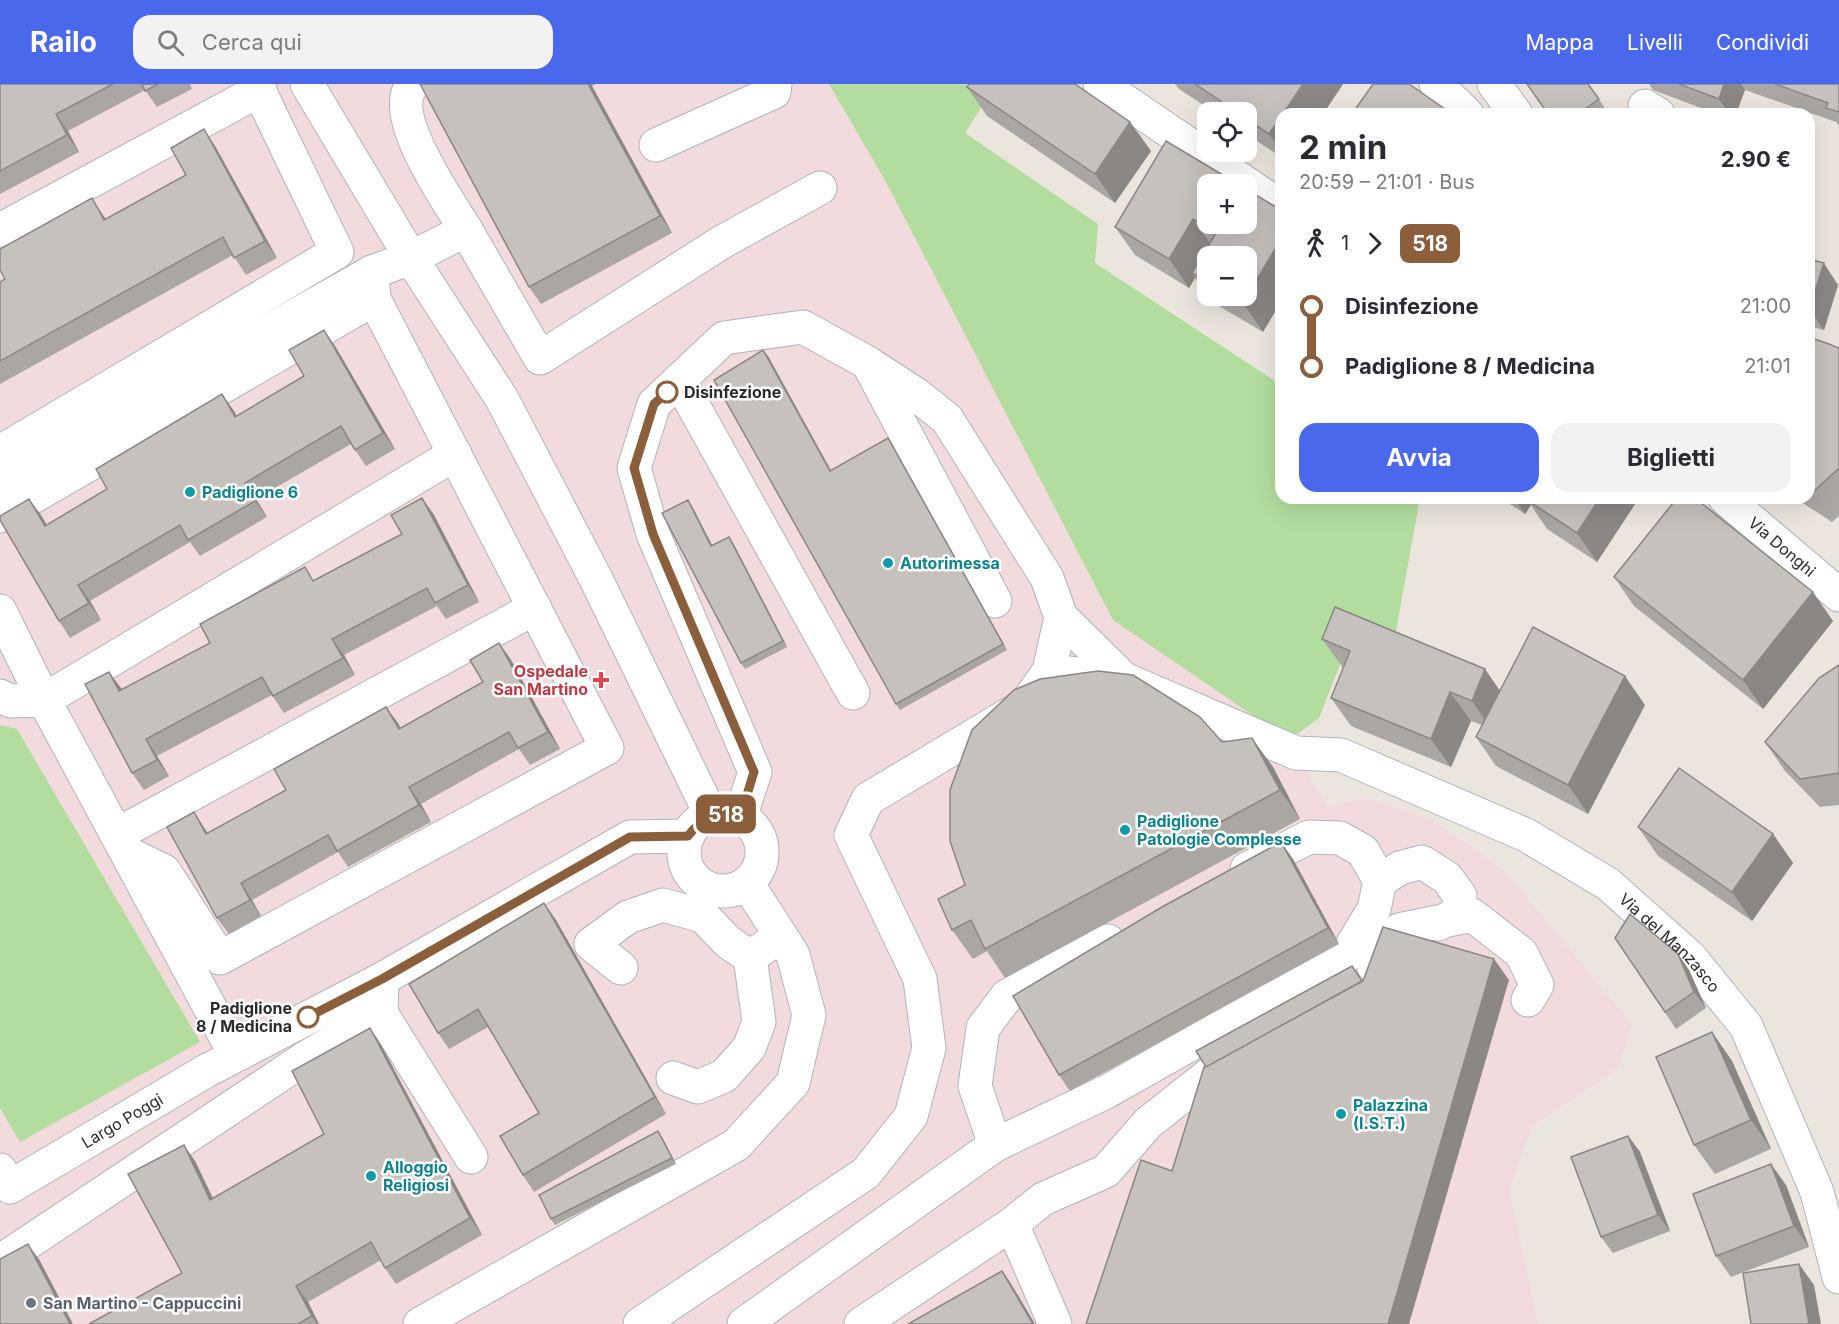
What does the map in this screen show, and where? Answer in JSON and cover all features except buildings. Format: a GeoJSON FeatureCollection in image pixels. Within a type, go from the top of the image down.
{"type":"FeatureCollection","features":[{"type":"Feature","properties":{"kind":"street"},"geometry":{"type":"LineString","coordinates":[[307,84],[411,258],[502,399],[596,579],[713,823]]}},
{"type":"Feature","properties":{"kind":"street"},"geometry":{"type":"LineString","coordinates":[[413,84],[407,109],[416,144],[540,358],[722,242],[820,188]]}},
{"type":"Feature","properties":{"kind":"street"},"geometry":{"type":"LineString","coordinates":[[656,146],[774,92],[775,84]]}},
{"type":"Feature","properties":{"kind":"street"},"geometry":{"type":"LineString","coordinates":[[1100,84],[1275,203]]}},
{"type":"Feature","properties":{"kind":"street"},"geometry":{"type":"LineString","coordinates":[[1436,84],[1461,108]]}},
{"type":"Feature","properties":{"kind":"street"},"geometry":{"type":"LineString","coordinates":[[1494,84],[1512,108]]}},
{"type":"Feature","properties":{"kind":"street"},"geometry":{"type":"LineString","coordinates":[[0,230],[258,87],[337,252],[0,452]]}},
{"type":"Feature","properties":{"kind":"street"},"geometry":{"type":"LineString","coordinates":[[0,516],[373,285],[411,258],[466,230]]}},
{"type":"Feature","properties":{"kind":"street"},"geometry":{"type":"LineString","coordinates":[[123,843],[164,871],[220,958],[607,748],[455,454],[373,285]]}},
{"type":"Feature","properties":{"kind":"street"},"geometry":{"type":"LineString","coordinates":[[0,483],[373,285]]}},
{"type":"Feature","properties":{"kind":"street"},"geometry":{"type":"LineString","coordinates":[[713,823],[756,831],[762,849],[760,867],[747,884],[730,891],[711,890],[694,879],[684,855],[754,772],[653,534],[634,468],[654,404],[724,338],[804,327],[868,363],[917,395],[946,420],[1047,578],[1061,617],[1124,679]]}},
{"type":"Feature","properties":{"kind":"street"},"geometry":{"type":"LineString","coordinates":[[868,363],[995,601]]}},
{"type":"Feature","properties":{"kind":"street"},"geometry":{"type":"LineString","coordinates":[[679,380],[853,693]]}},
{"type":"Feature","properties":{"kind":"street"},"geometry":{"type":"LineString","coordinates":[[0,696],[11,701],[44,700],[455,454]]}},
{"type":"Feature","properties":{"kind":"street","name":"Via Donghi"},"geometry":{"type":"LineString","coordinates":[[1732,504],[1839,595]]}},
{"type":"Feature","properties":{"kind":"street"},"geometry":{"type":"LineString","coordinates":[[123,843],[535,608]]}},
{"type":"Feature","properties":{"kind":"street"},"geometry":{"type":"LineString","coordinates":[[0,612],[44,700],[235,1054]]}},
{"type":"Feature","properties":{"kind":"street"},"geometry":{"type":"LineString","coordinates":[[641,1324],[866,1173],[911,1116],[929,1048],[920,979],[851,836],[868,799],[1025,705],[1049,671],[1061,617]]}},
{"type":"Feature","properties":{"kind":"street"},"geometry":{"type":"LineString","coordinates":[[1049,671],[1124,679]]}},
{"type":"Feature","properties":{"kind":"street","name":"Via del Manzasco"},"geometry":{"type":"LineString","coordinates":[[1124,679],[1296,753],[1341,754],[1526,835],[1608,884],[1690,957],[1746,1026],[1816,1192],[1839,1276]]}},
{"type":"Feature","properties":{"kind":"street","name":"Largo Poggi"},"geometry":{"type":"LineString","coordinates":[[5,1179],[123,1118],[235,1054],[382,979],[630,837],[713,823]]}},
{"type":"Feature","properties":{"kind":"street"},"geometry":{"type":"LineString","coordinates":[[744,1324],[995,1145],[1106,1092],[1345,957],[1374,909],[1380,881],[1363,851],[1340,838],[1309,837],[1224,881]]}},
{"type":"Feature","properties":{"kind":"street"},"geometry":{"type":"LineString","coordinates":[[1380,881],[1400,868],[1422,862],[1447,878],[1460,896],[1458,914],[1438,924]]}},
{"type":"Feature","properties":{"kind":"street"},"geometry":{"type":"LineString","coordinates":[[420,1324],[736,1145],[793,1083],[809,1015],[793,955],[747,884]]}},
{"type":"Feature","properties":{"kind":"street"},"geometry":{"type":"LineString","coordinates":[[621,968],[591,944],[628,917],[663,905],[704,916],[728,942],[750,957],[759,1022],[749,1048],[724,1076],[698,1087],[673,1078]]}},
{"type":"Feature","properties":{"kind":"street"},"geometry":{"type":"LineString","coordinates":[[1353,994],[1363,988],[1388,939],[1399,930],[1438,924],[1472,915],[1521,953],[1537,985],[1528,1000]]}},
{"type":"Feature","properties":{"kind":"street"},"geometry":{"type":"LineString","coordinates":[[995,1145],[975,1086],[983,1029],[1006,996],[1128,930]]}},
{"type":"Feature","properties":{"kind":"street"},"geometry":{"type":"LineString","coordinates":[[750,957],[781,936]]}},
{"type":"Feature","properties":{"kind":"street"},"geometry":{"type":"LineString","coordinates":[[382,979],[381,1013],[471,1157]]}},
{"type":"Feature","properties":{"kind":"street"},"geometry":{"type":"LineString","coordinates":[[2,1260],[304,1059],[381,1013]]}},
{"type":"Feature","properties":{"kind":"street"},"geometry":{"type":"LineString","coordinates":[[861,1324],[1012,1224],[1042,1199],[1106,1171],[1148,1123],[1210,1074],[1261,1045]]}},
{"type":"Feature","properties":{"kind":"street"},"geometry":{"type":"LineString","coordinates":[[1012,1224],[1055,1324]]}},
{"type":"Feature","properties":{"kind":"shaded area","name":"Ospedale San Martino"},"geometry":{"type":"Polygon","coordinates":[[[0,84],[829,84],[886,182],[1289,740],[1327,807],[1366,798],[1431,819],[1504,870],[1632,1025],[1618,1068],[1531,1128],[1509,1190],[1538,1324],[0,1324],[0,84]]]}},
{"type":"Feature","properties":{"kind":"green space"},"geometry":{"type":"Polygon","coordinates":[[[829,84],[996,84],[965,133],[1098,224],[1095,263],[1275,381],[1275,504],[1419,504],[1394,642],[1355,627],[1319,718],[1289,740],[1113,620],[886,182],[829,84]]]}},
{"type":"Feature","properties":{"kind":"green space"},"geometry":{"type":"Polygon","coordinates":[[[0,725],[17,729],[200,1042],[20,1142],[0,1108],[0,725]]]}},
{"type":"Feature","properties":{"kind":"bus line","name":"518"},"geometry":{"type":"LineString","coordinates":[[308,1017],[382,979],[630,837],[688,836],[699,821],[711,815],[729,813],[740,817],[754,772],[653,534],[634,468],[654,404],[667,392]]}},
{"type":"Feature","properties":{"kind":"place","name":"Disinfezione"},"geometry":{"type":"Point","coordinates":[667,392]}},
{"type":"Feature","properties":{"kind":"place","name":"Padiglione 6"},"geometry":{"type":"Point","coordinates":[190,492]}},
{"type":"Feature","properties":{"kind":"place","name":"Autorimessa"},"geometry":{"type":"Point","coordinates":[888,563]}},
{"type":"Feature","properties":{"kind":"place","name":"Ospedale San Martino"},"geometry":{"type":"Point","coordinates":[601,680]}},
{"type":"Feature","properties":{"kind":"place","name":"Padiglione Patologie Complesse"},"geometry":{"type":"Point","coordinates":[1125,830]}},
{"type":"Feature","properties":{"kind":"place","name":"Padiglione 8 / Medicina"},"geometry":{"type":"Point","coordinates":[308,1017]}},
{"type":"Feature","properties":{"kind":"place","name":"Palazzina (I.S.T.)"},"geometry":{"type":"Point","coordinates":[1341,1114]}},
{"type":"Feature","properties":{"kind":"place","name":"Alloggio Religiosi"},"geometry":{"type":"Point","coordinates":[371,1176]}},
{"type":"Feature","properties":{"kind":"place","name":"San Martino - Cappuccini"},"geometry":{"type":"Point","coordinates":[31,1303]}}]}
